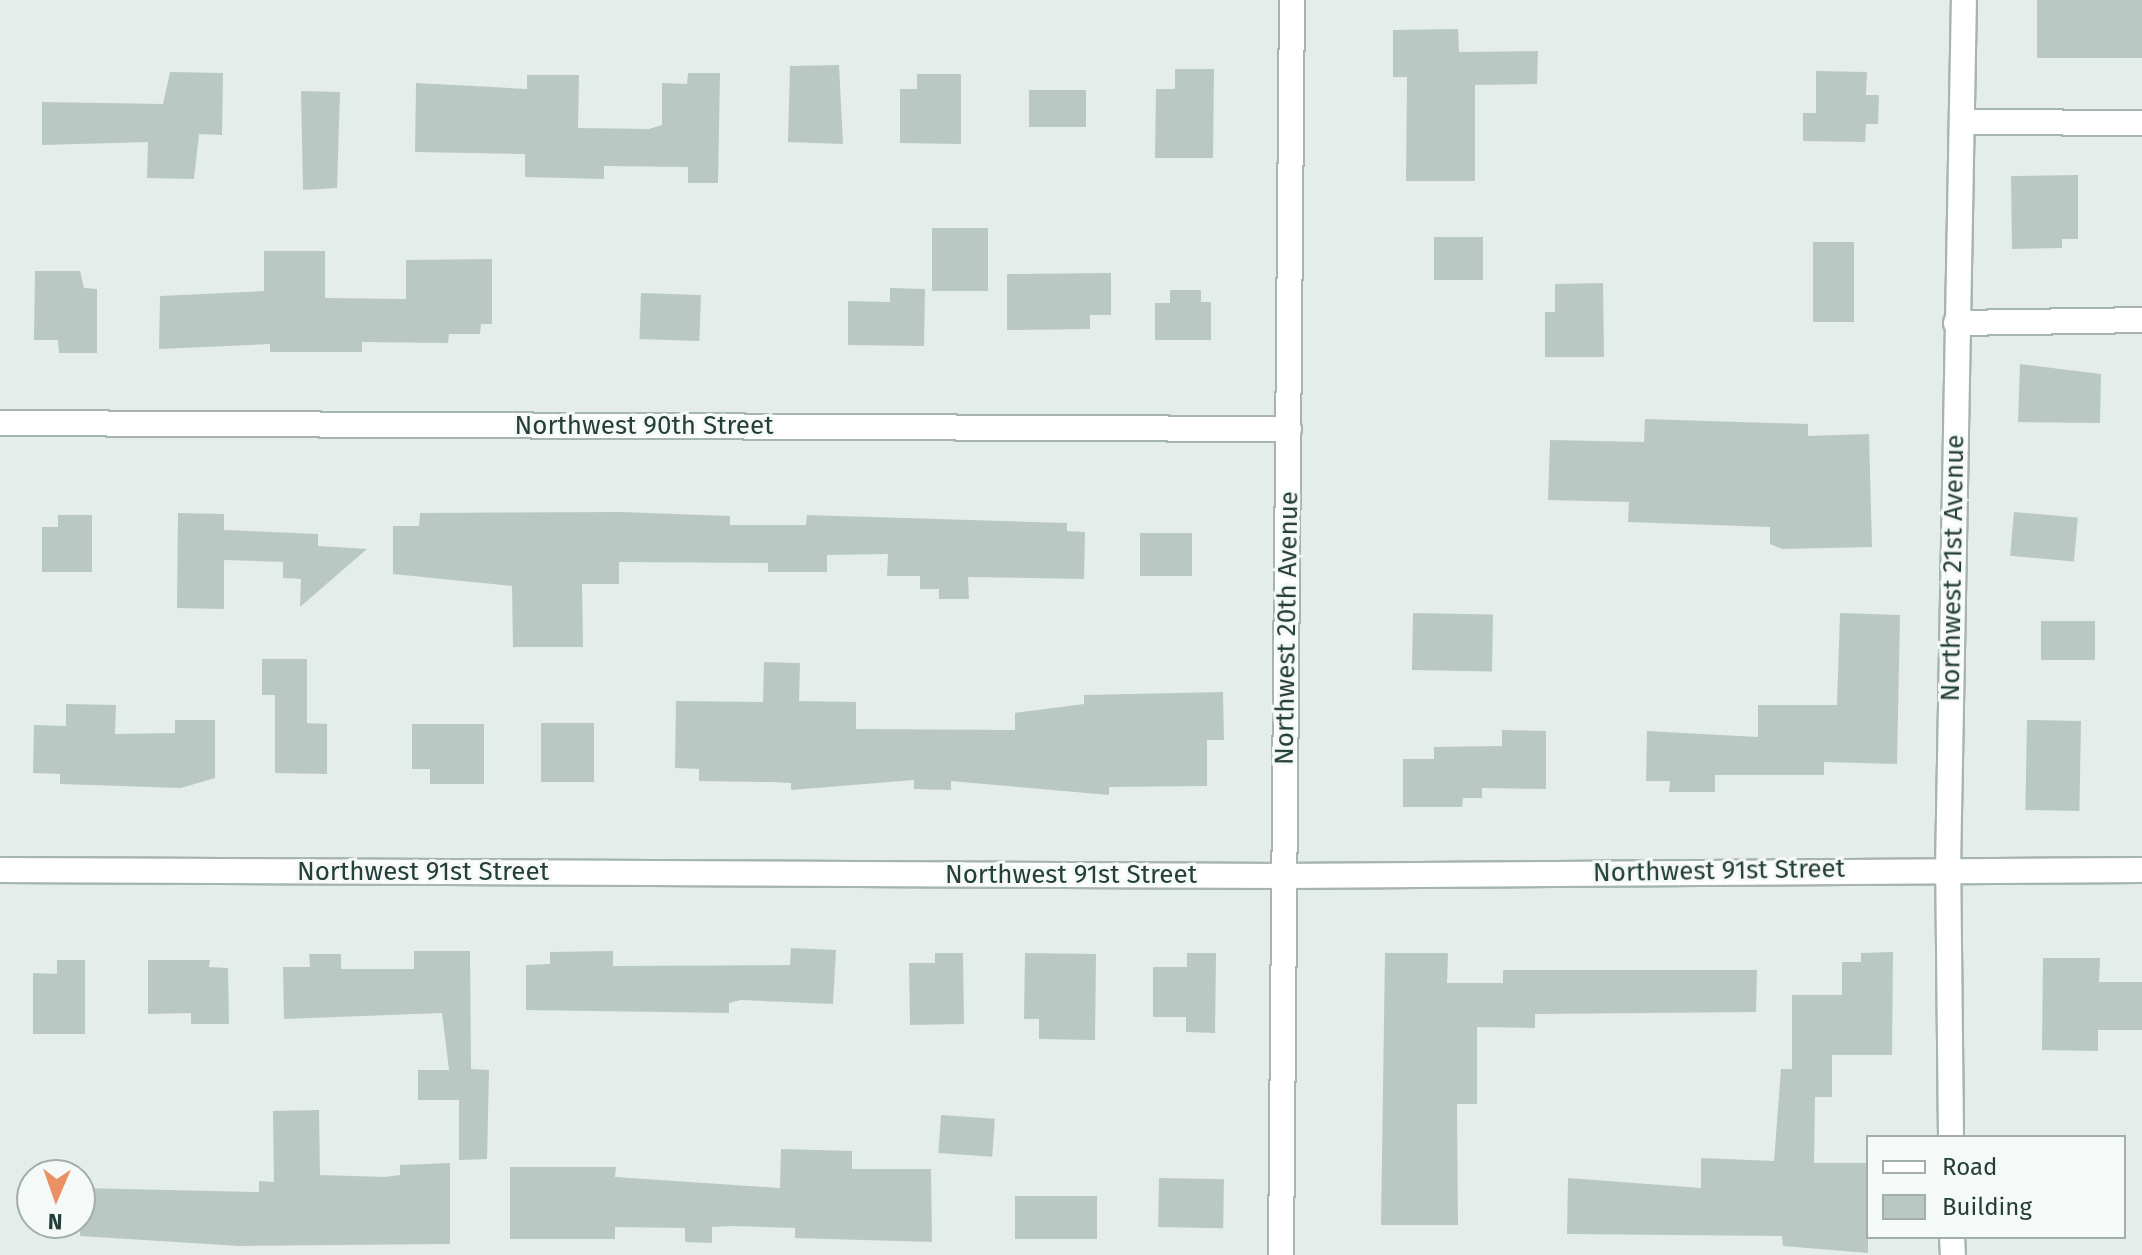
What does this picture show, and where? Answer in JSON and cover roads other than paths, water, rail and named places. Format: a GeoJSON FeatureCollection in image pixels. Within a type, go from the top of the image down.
{"type":"FeatureCollection","features":[{"type":"Feature","properties":{"kind":"street","name":"Northwest 20th Avenue"},"geometry":{"type":"LineString","coordinates":[[1281,1255],[1292,0]]}},
{"type":"Feature","properties":{"kind":"street","name":"Northwest 21st Avenue"},"geometry":{"type":"LineString","coordinates":[[1951,1135],[1948,869],[1956,323],[1965,122],[1964,0]]}},
{"type":"Feature","properties":{"kind":"street"},"geometry":{"type":"LineString","coordinates":[[1965,122],[2142,123]]}},
{"type":"Feature","properties":{"kind":"street"},"geometry":{"type":"LineString","coordinates":[[1956,323],[2142,320]]}},
{"type":"Feature","properties":{"kind":"street","name":"Northwest 90th Street"},"geometry":{"type":"LineString","coordinates":[[0,423],[1289,429]]}},
{"type":"Feature","properties":{"kind":"street","name":"Northwest 91st Street"},"geometry":{"type":"LineString","coordinates":[[0,870],[1284,876],[2142,870]]}}]}
